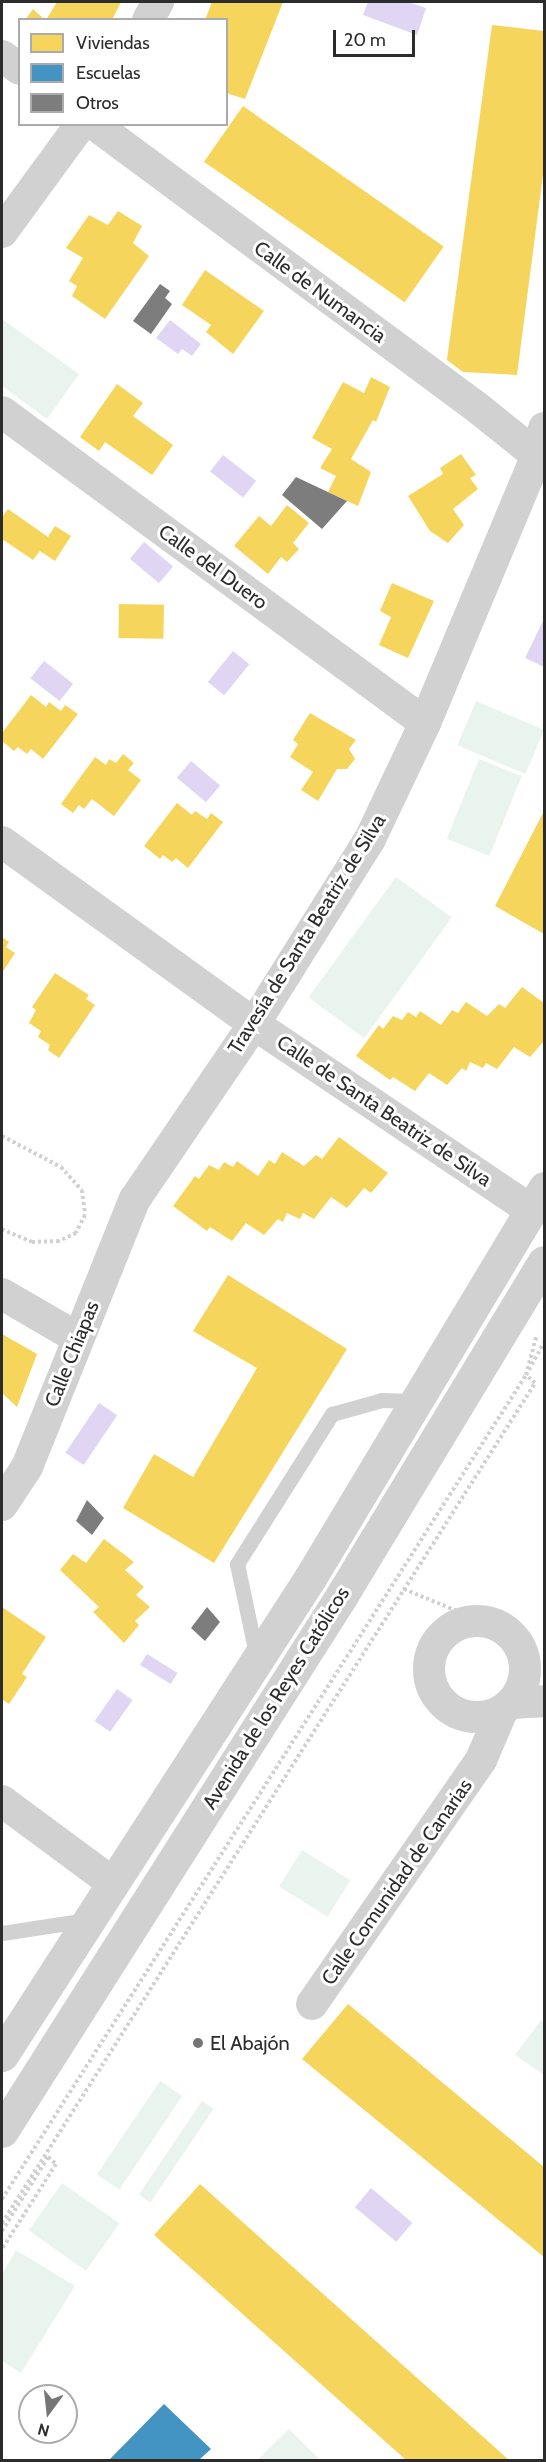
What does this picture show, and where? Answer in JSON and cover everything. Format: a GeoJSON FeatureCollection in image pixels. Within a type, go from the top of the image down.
{"type":"FeatureCollection","features":[{"type":"Feature","properties":{"kind":"street"},"geometry":{"type":"LineString","coordinates":[[149,18],[158,2]]}},
{"type":"Feature","properties":{"kind":"street"},"geometry":{"type":"LineString","coordinates":[[2,56],[18,68]]}},
{"type":"Feature","properties":{"kind":"street"},"geometry":{"type":"LineString","coordinates":[[2,232],[80,126]]}},
{"type":"Feature","properties":{"kind":"street","name":"Calle de Numancia"},"geometry":{"type":"LineString","coordinates":[[97,126],[479,409],[542,448]]}},
{"type":"Feature","properties":{"kind":"street","name":"Calle del Duero"},"geometry":{"type":"LineString","coordinates":[[2,412],[425,723]]}},
{"type":"Feature","properties":{"kind":"street","name":"Travesía de Santa Beatriz de Silva"},"geometry":{"type":"LineString","coordinates":[[135,1199],[254,1024],[370,839],[425,723],[542,448]]}},
{"type":"Feature","properties":{"kind":"street","name":"Calle de Santa Beatriz de Silva"},"geometry":{"type":"LineString","coordinates":[[2,842],[254,1024],[538,1200]]}},
{"type":"Feature","properties":{"kind":"street","name":"Calle Chiapas"},"geometry":{"type":"LineString","coordinates":[[2,1505],[27,1467],[135,1199]]}},
{"type":"Feature","properties":{"kind":"street","name":"Avenida de los Reyes Católicos"},"geometry":{"type":"LineString","coordinates":[[2,2055],[257,1659],[538,1200]]}},
{"type":"Feature","properties":{"kind":"street","name":"Avenida de los Reyes Católicos"},"geometry":{"type":"LineString","coordinates":[[2,2131],[342,1594],[544,1262]]}},
{"type":"Feature","properties":{"kind":"street"},"geometry":{"type":"LineString","coordinates":[[2,1294],[78,1338]]}},
{"type":"Feature","properties":{"kind":"street"},"geometry":{"type":"LineString","coordinates":[[544,1647],[537,1642],[488,1623],[467,1622],[448,1631],[434,1646],[429,1660],[432,1689],[451,1710],[464,1716],[478,1718],[506,1707],[544,1701]]}},
{"type":"Feature","properties":{"kind":"street"},"geometry":{"type":"LineString","coordinates":[[488,1623],[517,1642],[523,1654],[524,1682],[506,1707]]}},
{"type":"Feature","properties":{"kind":"street","name":"Calle Comunidad de Canarias"},"geometry":{"type":"LineString","coordinates":[[312,2004],[481,1760],[506,1707]]}},
{"type":"Feature","properties":{"kind":"street","name":"Calle Comunidad de Canarias"},"geometry":{"type":"LineString","coordinates":[[464,1716],[481,1760]]}},
{"type":"Feature","properties":{"kind":"street"},"geometry":{"type":"LineString","coordinates":[[2,1801],[113,1883]]}},
{"type":"Feature","properties":{"kind":"lane"},"geometry":{"type":"LineString","coordinates":[[257,1659],[237,1564],[332,1414],[382,1400],[417,1401]]}},
{"type":"Feature","properties":{"kind":"lane"},"geometry":{"type":"LineString","coordinates":[[2,1933],[90,1920]]}},
{"type":"Feature","properties":{"kind":"path"},"geometry":{"type":"LineString","coordinates":[[2,1136],[61,1167],[82,1190],[85,1215],[76,1233],[59,1241],[32,1242],[2,1229]]}},
{"type":"Feature","properties":{"kind":"path"},"geometry":{"type":"LineString","coordinates":[[526,1375],[537,1335]]}},
{"type":"Feature","properties":{"kind":"path"},"geometry":{"type":"LineString","coordinates":[[2,2199],[544,1344]]}},
{"type":"Feature","properties":{"kind":"path"},"geometry":{"type":"LineString","coordinates":[[2,2223],[535,1383],[526,1375]]}},
{"type":"Feature","properties":{"kind":"path"},"geometry":{"type":"LineString","coordinates":[[404,1589],[488,1623]]}},
{"type":"Feature","properties":{"kind":"path"},"geometry":{"type":"LineString","coordinates":[[2,2231],[48,2157],[56,2164],[2,2249]]}},
{"type":"Feature","properties":{"kind":"shaded area"},"geometry":{"type":"Polygon","coordinates":[[[368,2],[408,2],[426,8],[417,35],[363,15],[368,2]]]}},
{"type":"Feature","properties":{"kind":"shaded area"},"geometry":{"type":"Polygon","coordinates":[[[2,319],[79,374],[47,419],[2,386],[2,319]]]}},
{"type":"Feature","properties":{"kind":"shaded area"},"geometry":{"type":"Polygon","coordinates":[[[170,320],[201,344],[192,356],[182,349],[178,354],[156,338],[170,320]]]}},
{"type":"Feature","properties":{"kind":"shaded area"},"geometry":{"type":"Polygon","coordinates":[[[223,455],[256,481],[243,497],[210,472],[223,455]]]}},
{"type":"Feature","properties":{"kind":"shaded area"},"geometry":{"type":"Polygon","coordinates":[[[144,542],[173,566],[159,583],[130,559],[144,542]]]}},
{"type":"Feature","properties":{"kind":"shaded area"},"geometry":{"type":"Polygon","coordinates":[[[544,619],[544,667],[525,658],[544,619]]]}},
{"type":"Feature","properties":{"kind":"shaded area"},"geometry":{"type":"Polygon","coordinates":[[[233,651],[249,664],[224,695],[208,682],[233,651]]]}},
{"type":"Feature","properties":{"kind":"shaded area"},"geometry":{"type":"Polygon","coordinates":[[[44,661],[73,684],[60,701],[30,678],[44,661]]]}},
{"type":"Feature","properties":{"kind":"shaded area"},"geometry":{"type":"Polygon","coordinates":[[[476,701],[544,730],[525,774],[457,745],[476,701]]]}},
{"type":"Feature","properties":{"kind":"shaded area"},"geometry":{"type":"Polygon","coordinates":[[[479,759],[522,776],[489,856],[447,839],[479,759]]]}},
{"type":"Feature","properties":{"kind":"shaded area"},"geometry":{"type":"Polygon","coordinates":[[[191,761],[220,785],[206,802],[177,778],[191,761]]]}},
{"type":"Feature","properties":{"kind":"shaded area"},"geometry":{"type":"Polygon","coordinates":[[[396,877],[452,918],[364,1038],[308,998],[396,877]]]}},
{"type":"Feature","properties":{"kind":"shaded area"},"geometry":{"type":"Polygon","coordinates":[[[99,1403],[117,1415],[84,1465],[65,1453],[99,1403]]]}},
{"type":"Feature","properties":{"kind":"shaded area"},"geometry":{"type":"Polygon","coordinates":[[[147,1654],[178,1673],[171,1684],[140,1665],[147,1654]]]}},
{"type":"Feature","properties":{"kind":"shaded area"},"geometry":{"type":"Polygon","coordinates":[[[117,1689],[133,1700],[110,1732],[95,1721],[117,1689]]]}},
{"type":"Feature","properties":{"kind":"shaded area"},"geometry":{"type":"Polygon","coordinates":[[[302,1850],[350,1880],[328,1917],[279,1886],[302,1850]]]}},
{"type":"Feature","properties":{"kind":"shaded area"},"geometry":{"type":"Polygon","coordinates":[[[541,2020],[544,2023],[544,2075],[515,2055],[541,2020]]]}},
{"type":"Feature","properties":{"kind":"shaded area"},"geometry":{"type":"Polygon","coordinates":[[[160,2081],[182,2096],[119,2190],[97,2175],[160,2081]]]}},
{"type":"Feature","properties":{"kind":"shaded area"},"geometry":{"type":"Polygon","coordinates":[[[202,2101],[214,2109],[150,2203],[139,2195],[202,2101]]]}},
{"type":"Feature","properties":{"kind":"shaded area"},"geometry":{"type":"Polygon","coordinates":[[[62,2183],[119,2223],[86,2271],[29,2231],[62,2183]]]}},
{"type":"Feature","properties":{"kind":"shaded area"},"geometry":{"type":"Polygon","coordinates":[[[371,2188],[412,2223],[396,2242],[355,2207],[371,2188]]]}},
{"type":"Feature","properties":{"kind":"shaded area"},"geometry":{"type":"Polygon","coordinates":[[[16,2250],[75,2286],[21,2373],[2,2361],[2,2274],[16,2250]]]}},
{"type":"Feature","properties":{"kind":"shaded area"},"geometry":{"type":"Polygon","coordinates":[[[289,2429],[320,2460],[257,2460],[289,2429]]]}},
{"type":"Feature","properties":{"kind":"building: Viviendas"},"geometry":{"type":"Polygon","coordinates":[[[57,2],[121,2],[113,18],[47,18],[57,2]]]}},
{"type":"Feature","properties":{"kind":"building: Viviendas"},"geometry":{"type":"Polygon","coordinates":[[[212,2],[283,2],[245,99],[228,94],[228,18],[206,18],[212,2]]]}},
{"type":"Feature","properties":{"kind":"building: Viviendas"},"geometry":{"type":"Polygon","coordinates":[[[33,9],[43,18],[26,18],[33,9]]]}},
{"type":"Feature","properties":{"kind":"building: Viviendas"},"geometry":{"type":"Polygon","coordinates":[[[492,25],[544,31],[544,167],[517,375],[463,372],[447,360],[492,25]]]}},
{"type":"Feature","properties":{"kind":"building: Viviendas"},"geometry":{"type":"Polygon","coordinates":[[[243,106],[444,247],[405,302],[204,162],[243,106]]]}},
{"type":"Feature","properties":{"kind":"building: Viviendas"},"geometry":{"type":"Polygon","coordinates":[[[118,211],[142,226],[133,243],[149,256],[105,319],[72,296],[77,286],[69,281],[83,258],[66,248],[89,215],[108,225],[118,211]]]}},
{"type":"Feature","properties":{"kind":"building: Viviendas"},"geometry":{"type":"Polygon","coordinates":[[[205,270],[264,311],[233,354],[206,332],[211,325],[182,305],[205,270]]]}},
{"type":"Feature","properties":{"kind":"building: Viviendas"},"geometry":{"type":"Polygon","coordinates":[[[371,377],[390,387],[376,422],[373,420],[351,459],[371,472],[358,506],[328,492],[336,476],[320,468],[332,449],[312,438],[343,382],[364,393],[371,377]]]}},
{"type":"Feature","properties":{"kind":"building: Viviendas"},"geometry":{"type":"Polygon","coordinates":[[[117,384],[143,403],[133,416],[173,445],[152,475],[105,442],[99,451],[80,437],[117,384]]]}},
{"type":"Feature","properties":{"kind":"building: Viviendas"},"geometry":{"type":"Polygon","coordinates":[[[461,454],[476,475],[470,478],[478,489],[453,509],[464,525],[448,543],[430,531],[408,496],[443,474],[440,468],[461,454]]]}},
{"type":"Feature","properties":{"kind":"building: Viviendas"},"geometry":{"type":"Polygon","coordinates":[[[287,505],[309,523],[293,543],[299,549],[287,562],[281,557],[268,574],[234,546],[259,516],[271,526],[287,505]]]}},
{"type":"Feature","properties":{"kind":"building: Viviendas"},"geometry":{"type":"Polygon","coordinates":[[[8,509],[48,537],[55,526],[71,536],[55,561],[40,551],[33,560],[2,539],[2,517],[8,509]]]}},
{"type":"Feature","properties":{"kind":"building: Viviendas"},"geometry":{"type":"Polygon","coordinates":[[[392,583],[434,601],[408,658],[379,645],[391,617],[380,611],[392,583]]]}},
{"type":"Feature","properties":{"kind":"building: Viviendas"},"geometry":{"type":"Polygon","coordinates":[[[119,604],[164,605],[163,639],[118,638],[119,604]]]}},
{"type":"Feature","properties":{"kind":"building: Viviendas"},"geometry":{"type":"Polygon","coordinates":[[[31,695],[46,707],[49,702],[61,711],[65,705],[78,714],[43,759],[31,749],[27,754],[18,747],[14,751],[2,741],[2,733],[31,695]]]}},
{"type":"Feature","properties":{"kind":"building: Viviendas"},"geometry":{"type":"Polygon","coordinates":[[[310,713],[356,740],[349,749],[355,759],[347,769],[337,769],[318,801],[301,790],[313,772],[290,757],[298,744],[293,740],[310,713]]]}},
{"type":"Feature","properties":{"kind":"building: Viviendas"},"geometry":{"type":"Polygon","coordinates":[[[123,754],[134,763],[128,770],[141,780],[114,816],[92,799],[84,809],[79,805],[73,813],[61,804],[95,757],[106,765],[109,759],[116,763],[123,754]]]}},
{"type":"Feature","properties":{"kind":"building: Viviendas"},"geometry":{"type":"Polygon","coordinates":[[[177,803],[192,815],[195,811],[207,819],[211,813],[223,822],[188,868],[176,858],[172,862],[163,855],[160,859],[144,846],[177,803]]]}},
{"type":"Feature","properties":{"kind":"building: Viviendas"},"geometry":{"type":"Polygon","coordinates":[[[544,811],[544,934],[495,906],[544,811]]]}},
{"type":"Feature","properties":{"kind":"building: Viviendas"},"geometry":{"type":"Polygon","coordinates":[[[2,937],[9,942],[6,947],[15,953],[2,973],[2,937]]]}},
{"type":"Feature","properties":{"kind":"building: Viviendas"},"geometry":{"type":"Polygon","coordinates":[[[55,973],[89,995],[86,999],[95,1005],[59,1058],[48,1050],[50,1045],[38,1037],[41,1031],[29,1023],[36,1010],[32,1007],[55,973]]]}},
{"type":"Feature","properties":{"kind":"building: Viviendas"},"geometry":{"type":"Polygon","coordinates":[[[522,987],[544,1003],[544,1041],[530,1057],[514,1047],[497,1069],[486,1063],[483,1068],[470,1062],[466,1071],[462,1068],[447,1085],[429,1073],[415,1091],[393,1077],[390,1080],[356,1056],[379,1025],[383,1029],[393,1016],[402,1020],[408,1012],[416,1017],[420,1011],[441,1025],[452,1010],[458,1013],[466,1002],[487,1016],[499,1004],[505,1008],[522,987]]]}},
{"type":"Feature","properties":{"kind":"building: Viviendas"},"geometry":{"type":"Polygon","coordinates":[[[339,1137],[388,1173],[371,1193],[364,1188],[347,1208],[331,1197],[314,1219],[303,1213],[300,1219],[287,1213],[283,1222],[278,1219],[264,1235],[246,1223],[232,1241],[210,1227],[207,1231],[173,1206],[195,1176],[199,1179],[209,1165],[219,1170],[224,1162],[233,1167],[237,1161],[258,1176],[269,1160],[275,1164],[282,1152],[304,1166],[316,1155],[322,1159],[339,1137]]]}},
{"type":"Feature","properties":{"kind":"building: Viviendas"},"geometry":{"type":"Polygon","coordinates":[[[228,1275],[347,1349],[214,1563],[123,1508],[154,1454],[193,1477],[257,1368],[193,1331],[228,1275]]]}},
{"type":"Feature","properties":{"kind":"building: Viviendas"},"geometry":{"type":"Polygon","coordinates":[[[2,1334],[37,1354],[17,1407],[2,1393],[2,1334]]]}},
{"type":"Feature","properties":{"kind":"building: Viviendas"},"geometry":{"type":"Polygon","coordinates":[[[104,1539],[134,1562],[125,1570],[144,1587],[136,1595],[150,1607],[135,1621],[139,1625],[124,1643],[93,1612],[99,1607],[60,1570],[73,1554],[86,1563],[104,1539]]]}},
{"type":"Feature","properties":{"kind":"building: Viviendas"},"geometry":{"type":"Polygon","coordinates":[[[2,1607],[46,1637],[22,1674],[27,1677],[9,1704],[3,1700],[2,1703],[2,1607]]]}},
{"type":"Feature","properties":{"kind":"building: Viviendas"},"geometry":{"type":"Polygon","coordinates":[[[348,2004],[544,2167],[544,2257],[302,2059],[348,2004]]]}},
{"type":"Feature","properties":{"kind":"building: Viviendas"},"geometry":{"type":"Polygon","coordinates":[[[200,2184],[509,2460],[406,2460],[154,2235],[200,2184]]]}},
{"type":"Feature","properties":{"kind":"building: Escuelas"},"geometry":{"type":"Polygon","coordinates":[[[164,2404],[211,2449],[199,2460],[109,2460],[164,2404]]]}},
{"type":"Feature","properties":{"kind":"building: Otros"},"geometry":{"type":"Polygon","coordinates":[[[160,284],[170,291],[165,298],[172,304],[151,334],[133,321],[160,284]]]}},
{"type":"Feature","properties":{"kind":"building: Otros"},"geometry":{"type":"Polygon","coordinates":[[[296,477],[347,501],[322,529],[282,495],[296,477]]]}},
{"type":"Feature","properties":{"kind":"building: Otros"},"geometry":{"type":"Polygon","coordinates":[[[87,1500],[104,1518],[92,1535],[76,1521],[87,1500]]]}},
{"type":"Feature","properties":{"kind":"building: Otros"},"geometry":{"type":"Polygon","coordinates":[[[207,1607],[220,1622],[205,1641],[191,1628],[207,1607]]]}},
{"type":"Feature","properties":{"kind":"place","name":"El Abajón"},"geometry":{"type":"Point","coordinates":[198,2043]}}]}
